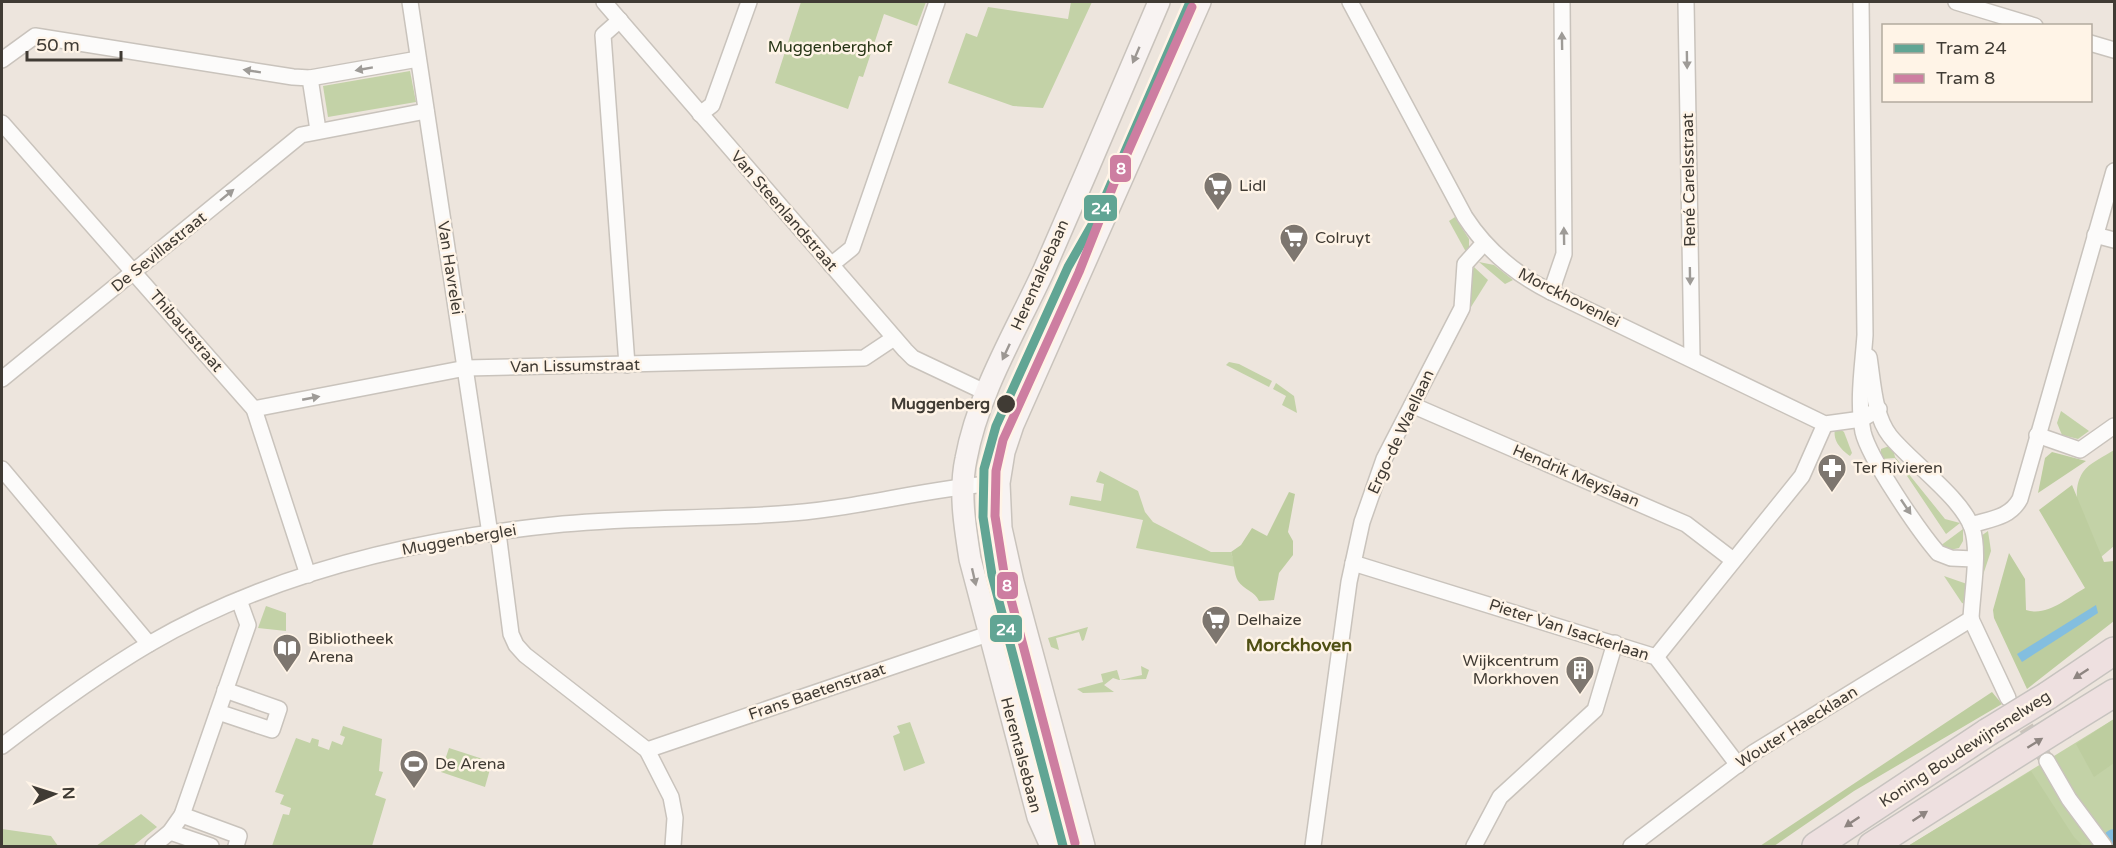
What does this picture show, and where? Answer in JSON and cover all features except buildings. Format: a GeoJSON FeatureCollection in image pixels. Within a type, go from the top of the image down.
{"type":"FeatureCollection","features":[{"type":"Feature","properties":{"kind":"highway","name":"Koning Boudewijnsnelweg"},"geometry":{"type":"LineString","coordinates":[[1816,846],[2115,651]]}},
{"type":"Feature","properties":{"kind":"highway","name":"Koning Boudewijnsnelweg"},"geometry":{"type":"LineString","coordinates":[[1872,846],[2115,693]]}},
{"type":"Feature","properties":{"kind":"main road","name":"Herentalsebaan"},"geometry":{"type":"LineString","coordinates":[[1052,846],[1038,818],[988,634],[968,549],[963,486],[970,440],[987,393],[1160,2]]}},
{"type":"Feature","properties":{"kind":"main road"},"geometry":{"type":"LineString","coordinates":[[1084,846],[1012,582],[1001,528],[999,483],[1007,440],[1013,425],[1200,2]]}},
{"type":"Feature","properties":{"kind":"street","name":"Van Havrelei"},"geometry":{"type":"LineString","coordinates":[[410,2],[466,368],[512,634],[516,645],[525,655],[647,750]]}},
{"type":"Feature","properties":{"kind":"street","name":"Van Steenlandstraat"},"geometry":{"type":"LineString","coordinates":[[604,2],[913,358],[987,393]]}},
{"type":"Feature","properties":{"kind":"street"},"geometry":{"type":"LineString","coordinates":[[700,114],[712,105],[749,2]]}},
{"type":"Feature","properties":{"kind":"street"},"geometry":{"type":"LineString","coordinates":[[831,265],[852,248],[937,2]]}},
{"type":"Feature","properties":{"kind":"street","name":"Morckhovenlei"},"geometry":{"type":"LineString","coordinates":[[1350,2],[1465,217],[1484,243],[1516,272],[1551,292],[1825,424]]}},
{"type":"Feature","properties":{"kind":"street"},"geometry":{"type":"LineString","coordinates":[[1551,292],[1564,254],[1562,2]]}},
{"type":"Feature","properties":{"kind":"street","name":"René Carelsstraat"},"geometry":{"type":"LineString","coordinates":[[1686,2],[1692,358]]}},
{"type":"Feature","properties":{"kind":"street"},"geometry":{"type":"LineString","coordinates":[[1861,2],[1865,335],[1862,419],[1870,451],[1933,547],[1944,557],[1974,559]]}},
{"type":"Feature","properties":{"kind":"street"},"geometry":{"type":"LineString","coordinates":[[1956,2],[2028,24]]}},
{"type":"Feature","properties":{"kind":"street"},"geometry":{"type":"LineString","coordinates":[[620,20],[603,35],[627,365]]}},
{"type":"Feature","properties":{"kind":"street"},"geometry":{"type":"LineString","coordinates":[[2,60],[35,36],[310,78],[418,60]]}},
{"type":"Feature","properties":{"kind":"street"},"geometry":{"type":"LineString","coordinates":[[2092,43],[2115,50]]}},
{"type":"Feature","properties":{"kind":"street"},"geometry":{"type":"LineString","coordinates":[[310,78],[318,130]]}},
{"type":"Feature","properties":{"kind":"street","name":"De Sevillastraat"},"geometry":{"type":"LineString","coordinates":[[2,379],[301,135],[426,111]]}},
{"type":"Feature","properties":{"kind":"street","name":"Thibautstraat"},"geometry":{"type":"LineString","coordinates":[[2,123],[254,409],[308,575]]}},
{"type":"Feature","properties":{"kind":"street"},"geometry":{"type":"LineString","coordinates":[[1971,525],[2004,516],[2016,506],[2115,171]]}},
{"type":"Feature","properties":{"kind":"street"},"geometry":{"type":"LineString","coordinates":[[2095,235],[2115,240]]}},
{"type":"Feature","properties":{"kind":"street","name":"Ergo-de Waellaan"},"geometry":{"type":"LineString","coordinates":[[1313,846],[1353,563],[1372,490],[1412,405],[1462,308],[1465,264],[1484,243]]}},
{"type":"Feature","properties":{"kind":"street"},"geometry":{"type":"LineString","coordinates":[[1865,335],[1879,409],[1890,436],[1932,477],[1971,525],[1974,559],[1971,619],[2008,698]]}},
{"type":"Feature","properties":{"kind":"street","name":"Van Lissumstraat"},"geometry":{"type":"LineString","coordinates":[[254,409],[466,368],[864,358],[894,338]]}},
{"type":"Feature","properties":{"kind":"street","name":"Hendrik Meyslaan"},"geometry":{"type":"LineString","coordinates":[[1412,405],[1686,524],[1733,560]]}},
{"type":"Feature","properties":{"kind":"street"},"geometry":{"type":"LineString","coordinates":[[1656,657],[1802,476],[1825,424],[1862,419],[1879,409]]}},
{"type":"Feature","properties":{"kind":"street"},"geometry":{"type":"LineString","coordinates":[[2037,435],[2080,450],[2115,426]]}},
{"type":"Feature","properties":{"kind":"street"},"geometry":{"type":"LineString","coordinates":[[2,469],[149,644]]}},
{"type":"Feature","properties":{"kind":"street"},"geometry":{"type":"LineString","coordinates":[[963,486],[999,483]]}},
{"type":"Feature","properties":{"kind":"street","name":"Muggenberglei"},"geometry":{"type":"LineString","coordinates":[[2,745],[149,644],[239,600],[308,575],[381,554],[494,533],[602,521],[790,513],[829,509],[963,486]]}},
{"type":"Feature","properties":{"kind":"street","name":"Pieter Van Isackerlaan"},"geometry":{"type":"LineString","coordinates":[[1353,563],[1656,657],[1738,765]]}},
{"type":"Feature","properties":{"kind":"street"},"geometry":{"type":"LineString","coordinates":[[173,838],[248,625],[239,600]]}},
{"type":"Feature","properties":{"kind":"street","name":"Wouter Haecklaan"},"geometry":{"type":"LineString","coordinates":[[1631,846],[1738,765],[1971,619]]}},
{"type":"Feature","properties":{"kind":"street","name":"Frans Baetenstraat"},"geometry":{"type":"LineString","coordinates":[[647,750],[988,634]]}},
{"type":"Feature","properties":{"kind":"street"},"geometry":{"type":"LineString","coordinates":[[1474,846],[1500,797],[1594,710],[1615,643]]}},
{"type":"Feature","properties":{"kind":"street"},"geometry":{"type":"LineString","coordinates":[[218,712],[272,730],[279,709],[225,690]]}},
{"type":"Feature","properties":{"kind":"street"},"geometry":{"type":"LineString","coordinates":[[647,750],[671,797],[675,818],[674,846]]}},
{"type":"Feature","properties":{"kind":"street"},"geometry":{"type":"LineString","coordinates":[[2047,762],[2104,846]]}},
{"type":"Feature","properties":{"kind":"street"},"geometry":{"type":"LineString","coordinates":[[182,815],[239,836],[236,846]]}},
{"type":"Feature","properties":{"kind":"street"},"geometry":{"type":"LineString","coordinates":[[153,846],[173,838],[211,846]]}},
{"type":"Feature","properties":{"kind":"green space","name":"Muggenberghof"},"geometry":{"type":"Polygon","coordinates":[[[801,2],[926,2],[917,26],[884,14],[863,77],[859,76],[848,109],[775,83],[801,2]]]}},
{"type":"Feature","properties":{"kind":"green space"},"geometry":{"type":"Polygon","coordinates":[[[1071,2],[1092,2],[1043,108],[1013,106],[948,83],[966,33],[977,37],[988,7],[1068,19],[1071,2]]]}},
{"type":"Feature","properties":{"kind":"green space"},"geometry":{"type":"Polygon","coordinates":[[[410,71],[416,102],[328,117],[323,86],[410,71]]]}},
{"type":"Feature","properties":{"kind":"green space"},"geometry":{"type":"Polygon","coordinates":[[[1455,217],[1469,239],[1469,251],[1466,252],[1449,221],[1455,217]]]}},
{"type":"Feature","properties":{"kind":"green space"},"geometry":{"type":"Polygon","coordinates":[[[1479,262],[1494,265],[1513,280],[1505,284],[1479,262]]]}},
{"type":"Feature","properties":{"kind":"green space"},"geometry":{"type":"Polygon","coordinates":[[[1474,267],[1488,280],[1471,307],[1469,306],[1470,276],[1474,267]]]}},
{"type":"Feature","properties":{"kind":"green space"},"geometry":{"type":"Polygon","coordinates":[[[1229,362],[1239,364],[1272,381],[1269,387],[1226,365],[1229,362]]]}},
{"type":"Feature","properties":{"kind":"green space"},"geometry":{"type":"Polygon","coordinates":[[[1276,383],[1294,396],[1297,413],[1282,405],[1286,396],[1273,389],[1276,383]]]}},
{"type":"Feature","properties":{"kind":"green space"},"geometry":{"type":"Polygon","coordinates":[[[2061,411],[2089,431],[2078,439],[2062,435],[2057,423],[2061,411]]]}},
{"type":"Feature","properties":{"kind":"green space"},"geometry":{"type":"Polygon","coordinates":[[[1836,426],[1844,432],[1852,453],[1850,456],[1837,443],[1836,426]]]}},
{"type":"Feature","properties":{"kind":"green space"},"geometry":{"type":"Polygon","coordinates":[[[1892,445],[1895,457],[1945,519],[1960,523],[1946,534],[1895,458],[1881,459],[1881,449],[1892,445]]]}},
{"type":"Feature","properties":{"kind":"green space"},"geometry":{"type":"Polygon","coordinates":[[[2114,450],[2114,546],[2101,557],[2081,516],[2077,493],[2078,482],[2086,469],[2114,450]]]}},
{"type":"Feature","properties":{"kind":"green space"},"geometry":{"type":"Polygon","coordinates":[[[2052,452],[2086,461],[2038,493],[2045,458],[2052,452]]]}},
{"type":"Feature","properties":{"kind":"green space"},"geometry":{"type":"Polygon","coordinates":[[[1100,471],[1138,491],[1145,512],[1153,522],[1211,552],[1231,552],[1236,567],[1136,548],[1143,520],[1069,505],[1071,496],[1101,501],[1104,484],[1096,482],[1100,471]]]}},
{"type":"Feature","properties":{"kind":"green space"},"geometry":{"type":"Polygon","coordinates":[[[2072,485],[2104,562],[2114,561],[2114,621],[2027,689],[1994,618],[1993,610],[2009,553],[2025,579],[2026,610],[2049,609],[2085,588],[2039,510],[2072,485]]]}},
{"type":"Feature","properties":{"kind":"green space"},"geometry":{"type":"Polygon","coordinates":[[[1289,492],[1295,494],[1288,532],[1293,541],[1293,555],[1279,573],[1274,600],[1259,601],[1238,581],[1231,552],[1241,545],[1252,528],[1267,536],[1289,492]]]}},
{"type":"Feature","properties":{"kind":"green space"},"geometry":{"type":"Polygon","coordinates":[[[1963,529],[1963,541],[1959,548],[1950,550],[1940,546],[1963,529]]]}},
{"type":"Feature","properties":{"kind":"green space"},"geometry":{"type":"Polygon","coordinates":[[[1988,531],[1991,551],[1982,578],[1981,536],[1988,531]]]}},
{"type":"Feature","properties":{"kind":"green space"},"geometry":{"type":"Polygon","coordinates":[[[1944,576],[1967,584],[1965,604],[1962,603],[1944,576]]]}},
{"type":"Feature","properties":{"kind":"green space"},"geometry":{"type":"Polygon","coordinates":[[[266,606],[286,613],[286,631],[258,628],[266,606]]]}},
{"type":"Feature","properties":{"kind":"green space"},"geometry":{"type":"Polygon","coordinates":[[[1088,627],[1084,640],[1082,641],[1079,632],[1056,638],[1059,650],[1051,647],[1048,638],[1088,627]]]}},
{"type":"Feature","properties":{"kind":"green space"},"geometry":{"type":"Polygon","coordinates":[[[1141,666],[1149,670],[1146,679],[1120,680],[1142,675],[1141,666]]]}},
{"type":"Feature","properties":{"kind":"green space"},"geometry":{"type":"Polygon","coordinates":[[[1117,670],[1120,680],[1113,678],[1104,685],[1114,692],[1083,693],[1077,689],[1103,682],[1101,674],[1117,670]]]}},
{"type":"Feature","properties":{"kind":"green space"},"geometry":{"type":"Polygon","coordinates":[[[1992,692],[2002,704],[1854,791],[1774,846],[1760,846],[1992,692]]]}},
{"type":"Feature","properties":{"kind":"green space"},"geometry":{"type":"Polygon","coordinates":[[[2114,719],[2114,846],[1908,846],[2114,719]]]}},
{"type":"Feature","properties":{"kind":"green space"},"geometry":{"type":"Polygon","coordinates":[[[2114,719],[2114,763],[2094,777],[2076,744],[2114,719]]]}},
{"type":"Feature","properties":{"kind":"green space"},"geometry":{"type":"Polygon","coordinates":[[[910,722],[925,763],[904,771],[893,736],[900,733],[897,726],[910,722]]]}},
{"type":"Feature","properties":{"kind":"green space"},"geometry":{"type":"Polygon","coordinates":[[[343,726],[382,739],[379,771],[383,772],[375,795],[386,799],[372,846],[272,846],[283,814],[289,815],[291,808],[280,804],[284,795],[275,792],[296,738],[310,743],[312,738],[319,740],[318,746],[329,750],[332,741],[342,745],[345,737],[340,735],[343,726]]]}},
{"type":"Feature","properties":{"kind":"green space"},"geometry":{"type":"Polygon","coordinates":[[[449,748],[492,762],[485,787],[441,772],[449,748]]]}},
{"type":"Feature","properties":{"kind":"green space"},"geometry":{"type":"Polygon","coordinates":[[[2031,771],[2074,837],[2083,846],[1908,846],[2031,771]]]}},
{"type":"Feature","properties":{"kind":"green space"},"geometry":{"type":"Polygon","coordinates":[[[141,814],[157,827],[133,846],[96,846],[141,814]]]}},
{"type":"Feature","properties":{"kind":"green space"},"geometry":{"type":"Polygon","coordinates":[[[2,829],[51,836],[58,846],[2,846],[2,829]]]}},
{"type":"Feature","properties":{"kind":"water"},"geometry":{"type":"Polygon","coordinates":[[[2096,605],[2098,613],[2022,662],[2017,654],[2096,605]]]}},
{"type":"Feature","properties":{"kind":"waterway"},"geometry":{"type":"LineString","coordinates":[[2107,846],[2114,840]]}},
{"type":"Feature","properties":{"kind":"tunnel"},"geometry":{"type":"LineString","coordinates":[[2014,708],[2047,761]]}},
{"type":"Feature","properties":{"kind":"tram line","name":"24"},"geometry":{"type":"LineString","coordinates":[[1063,846],[992,575],[983,517],[984,469],[996,426],[1068,267],[1097,216],[1190,2]]}},
{"type":"Feature","properties":{"kind":"tram line","name":"8"},"geometry":{"type":"LineString","coordinates":[[1075,843],[1004,573],[995,516],[996,471],[1003,440],[1079,272],[1115,181],[1192,7]]}},
{"type":"Feature","properties":{"kind":"tram line"},"geometry":{"type":"LineString","coordinates":[[1014,682],[1016,665]]}},
{"type":"Feature","properties":{"kind":"place","name":"Lidl"},"geometry":{"type":"Point","coordinates":[1218,212]}},
{"type":"Feature","properties":{"kind":"place","name":"Colruyt"},"geometry":{"type":"Point","coordinates":[1294,264]}},
{"type":"Feature","properties":{"kind":"place","name":"Muggenberg"},"geometry":{"type":"Point","coordinates":[1006,404]}},
{"type":"Feature","properties":{"kind":"place","name":"Ter Rivieren"},"geometry":{"type":"Point","coordinates":[1832,494]}},
{"type":"Feature","properties":{"kind":"place","name":"Delhaize"},"geometry":{"type":"Point","coordinates":[1216,646]}},
{"type":"Feature","properties":{"kind":"place","name":"Bibliotheek Arena"},"geometry":{"type":"Point","coordinates":[287,674]}},
{"type":"Feature","properties":{"kind":"place","name":"Wijkcentrum Morkhoven"},"geometry":{"type":"Point","coordinates":[1580,696]}},
{"type":"Feature","properties":{"kind":"place","name":"De Arena"},"geometry":{"type":"Point","coordinates":[414,790]}},
{"type":"Feature","properties":{"kind":"district","name":"Morckhoven"},"geometry":{"type":"Point","coordinates":[1299,645]}}]}
